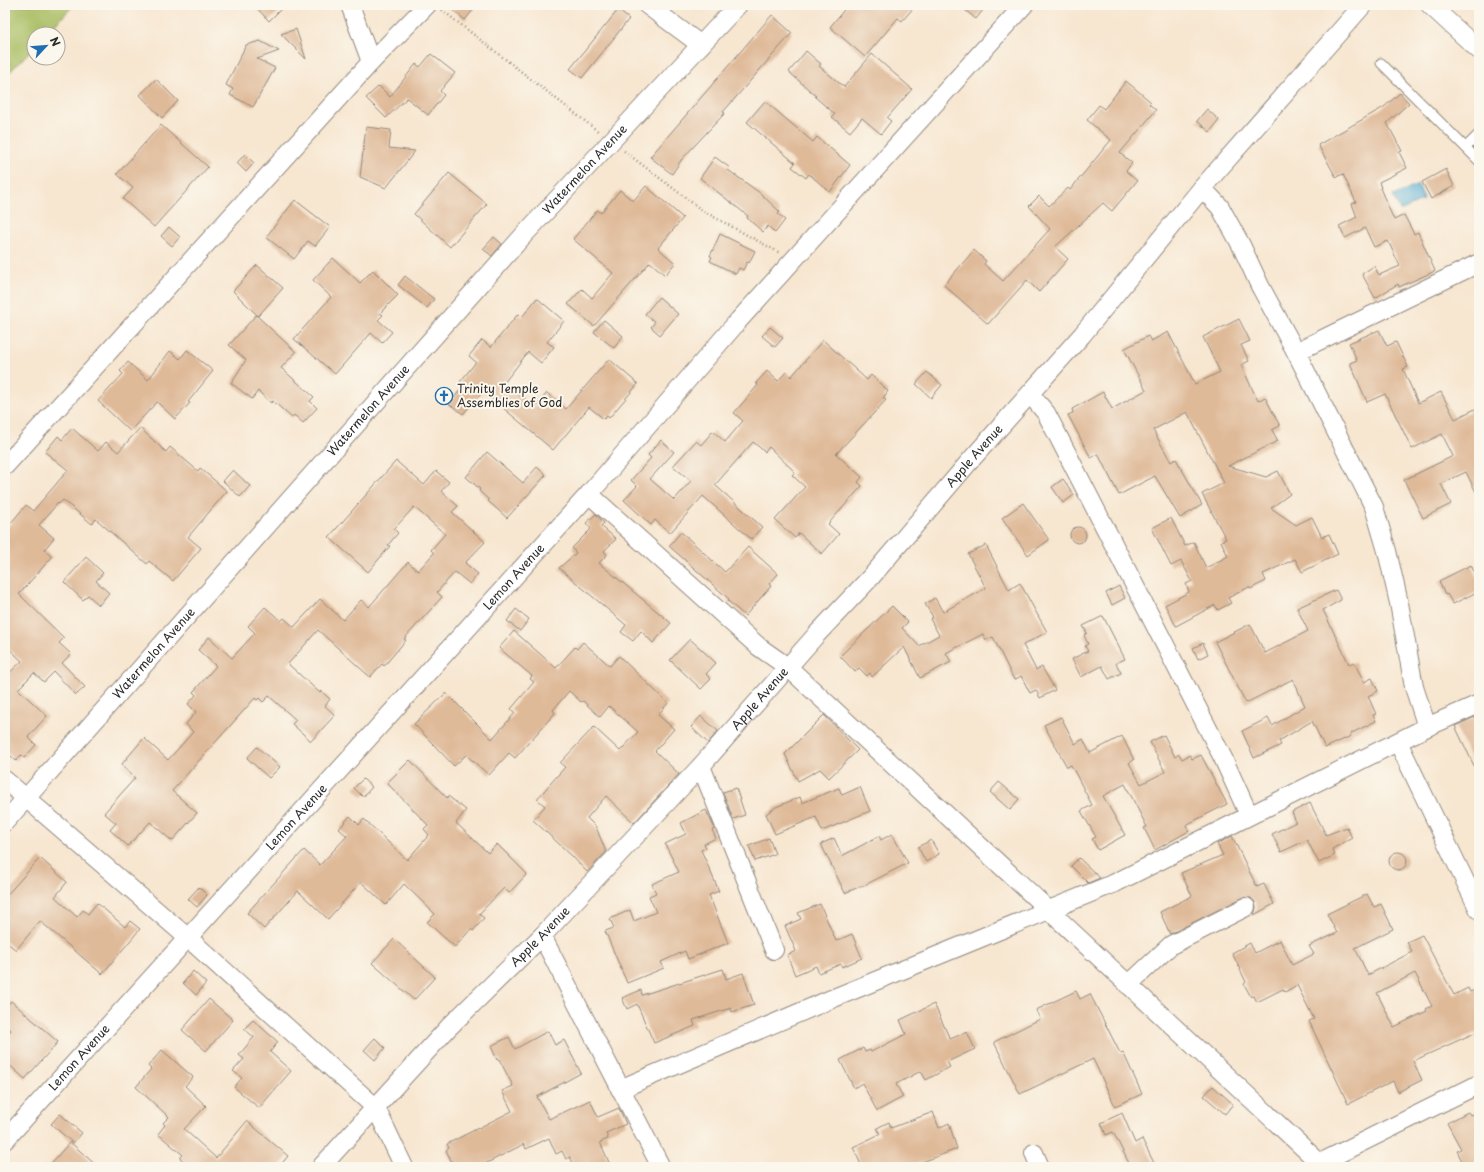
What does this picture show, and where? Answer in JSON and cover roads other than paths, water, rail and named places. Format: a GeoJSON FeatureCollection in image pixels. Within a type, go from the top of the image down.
{"type":"FeatureCollection","features":[{"type":"Feature","properties":{"kind":"street"},"geometry":{"type":"LineString","coordinates":[[350,5],[371,62]]}},
{"type":"Feature","properties":{"kind":"street"},"geometry":{"type":"LineString","coordinates":[[5,466],[371,62],[427,5]]}},
{"type":"Feature","properties":{"kind":"street"},"geometry":{"type":"LineString","coordinates":[[647,5],[701,46]]}},
{"type":"Feature","properties":{"kind":"street","name":"Watermelon Avenue"},"geometry":{"type":"LineString","coordinates":[[5,822],[522,237],[738,5]]}},
{"type":"Feature","properties":{"kind":"street","name":"Lemon Avenue"},"geometry":{"type":"LineString","coordinates":[[5,1140],[589,494],[739,320],[1024,5]]}},
{"type":"Feature","properties":{"kind":"street","name":"Apple Avenue"},"geometry":{"type":"LineString","coordinates":[[321,1167],[449,1027],[542,936],[701,766],[817,634],[871,577],[969,462],[1082,335],[1202,188],[1363,5]]}},
{"type":"Feature","properties":{"kind":"street"},"geometry":{"type":"LineString","coordinates":[[1430,5],[1479,50]]}},
{"type":"Feature","properties":{"kind":"street"},"geometry":{"type":"LineString","coordinates":[[1202,188],[1220,207],[1241,245],[1260,286],[1296,352],[1374,507],[1387,551],[1397,595],[1414,687],[1427,727]]}},
{"type":"Feature","properties":{"kind":"street"},"geometry":{"type":"LineString","coordinates":[[1296,352],[1479,263]]}},
{"type":"Feature","properties":{"kind":"street"},"geometry":{"type":"LineString","coordinates":[[1030,394],[1046,413],[1076,469],[1223,758],[1249,815]]}},
{"type":"Feature","properties":{"kind":"street"},"geometry":{"type":"LineString","coordinates":[[589,494],[759,647],[788,668],[1322,1165],[1479,1084]]}},
{"type":"Feature","properties":{"kind":"street"},"geometry":{"type":"LineString","coordinates":[[620,1089],[1115,883],[1427,727],[1479,704]]}},
{"type":"Feature","properties":{"kind":"street"},"geometry":{"type":"LineString","coordinates":[[1398,742],[1479,910]]}},
{"type":"Feature","properties":{"kind":"street"},"geometry":{"type":"LineString","coordinates":[[701,766],[774,950]]}},
{"type":"Feature","properties":{"kind":"street"},"geometry":{"type":"LineString","coordinates":[[5,780],[187,937],[376,1108],[404,1167]]}},
{"type":"Feature","properties":{"kind":"street"},"geometry":{"type":"LineString","coordinates":[[1128,985],[1171,945],[1246,907]]}},
{"type":"Feature","properties":{"kind":"street"},"geometry":{"type":"LineString","coordinates":[[542,936],[661,1167]]}},
{"type":"Feature","properties":{"kind":"lane"},"geometry":{"type":"LineString","coordinates":[[1381,63],[1479,161]]}},
{"type":"Feature","properties":{"kind":"lane"},"geometry":{"type":"LineString","coordinates":[[1466,148],[1479,134]]}},
{"type":"Feature","properties":{"kind":"water"},"geometry":{"type":"Polygon","coordinates":[[[1418,185],[1424,200],[1400,211],[1393,196],[1418,185]]]}},
{"type":"Feature","properties":{"kind":"waterway"},"geometry":{"type":"LineString","coordinates":[[5,10],[11,5]]}},
{"type":"Feature","properties":{"kind":"place","name":"Trinity Temple Assemblies of God"},"geometry":{"type":"Point","coordinates":[444,396]}}]}
